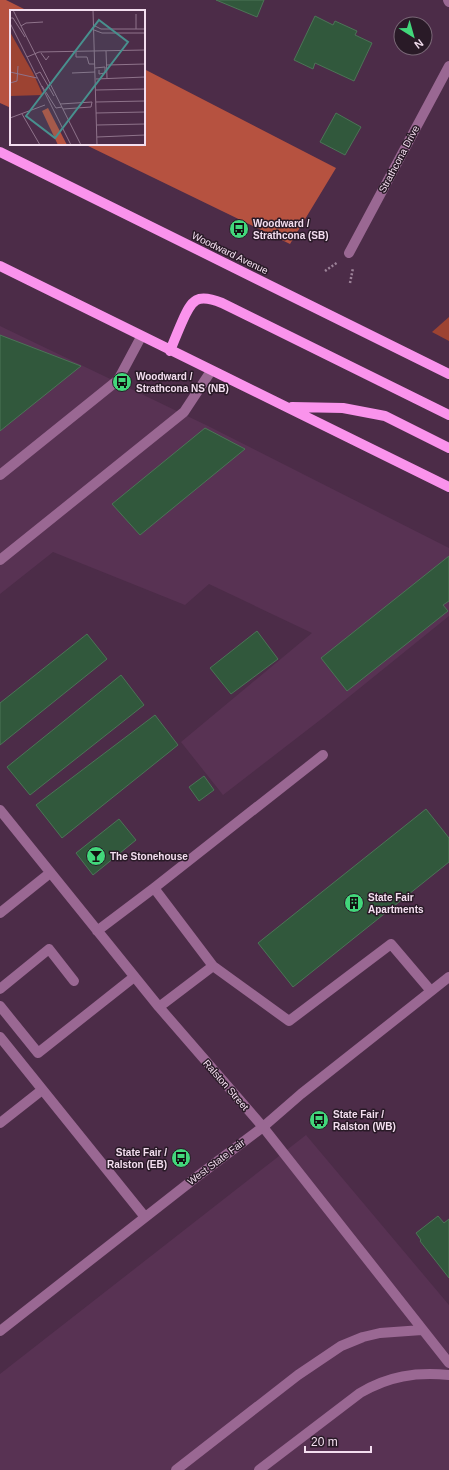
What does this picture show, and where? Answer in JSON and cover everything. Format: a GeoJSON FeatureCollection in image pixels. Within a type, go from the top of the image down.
{"type":"FeatureCollection","features":[{"type":"Feature","properties":{"kind":"main road","name":"Woodward Avenue"},"geometry":{"type":"LineString","coordinates":[[0,152],[449,374]]}},
{"type":"Feature","properties":{"kind":"main road"},"geometry":{"type":"LineString","coordinates":[[0,266],[141,337],[288,407],[449,487]]}},
{"type":"Feature","properties":{"kind":"main road"},"geometry":{"type":"LineString","coordinates":[[170,351],[190,305],[198,300],[210,298],[449,414]]}},
{"type":"Feature","properties":{"kind":"main road"},"geometry":{"type":"LineString","coordinates":[[288,407],[343,408],[385,416],[449,448]]}},
{"type":"Feature","properties":{"kind":"street","name":"Strathcona Drive"},"geometry":{"type":"LineString","coordinates":[[349,253],[449,66]]}},
{"type":"Feature","properties":{"kind":"street"},"geometry":{"type":"LineString","coordinates":[[0,474],[118,380],[141,337]]}},
{"type":"Feature","properties":{"kind":"street"},"geometry":{"type":"LineString","coordinates":[[0,560],[184,412],[211,371]]}},
{"type":"Feature","properties":{"kind":"street"},"geometry":{"type":"LineString","coordinates":[[97,931],[323,755]]}},
{"type":"Feature","properties":{"kind":"street","name":"Ralston Street"},"geometry":{"type":"LineString","coordinates":[[0,810],[134,977],[263,1127],[449,1363]]}},
{"type":"Feature","properties":{"kind":"street"},"geometry":{"type":"LineString","coordinates":[[0,913],[50,873]]}},
{"type":"Feature","properties":{"kind":"street"},"geometry":{"type":"LineString","coordinates":[[154,888],[213,966],[289,1021],[391,944],[431,991]]}},
{"type":"Feature","properties":{"kind":"street"},"geometry":{"type":"LineString","coordinates":[[0,989],[49,949],[74,981]]}},
{"type":"Feature","properties":{"kind":"street"},"geometry":{"type":"LineString","coordinates":[[159,1007],[213,966]]}},
{"type":"Feature","properties":{"kind":"street"},"geometry":{"type":"LineString","coordinates":[[0,1006],[38,1053],[134,977]]}},
{"type":"Feature","properties":{"kind":"street","name":"West State Fair"},"geometry":{"type":"LineString","coordinates":[[0,1331],[145,1217],[263,1127],[301,1094],[449,977]]}},
{"type":"Feature","properties":{"kind":"street"},"geometry":{"type":"LineString","coordinates":[[0,1037],[145,1217]]}},
{"type":"Feature","properties":{"kind":"street"},"geometry":{"type":"LineString","coordinates":[[0,1123],[42,1090]]}},
{"type":"Feature","properties":{"kind":"street"},"geometry":{"type":"LineString","coordinates":[[176,1470],[309,1367],[341,1346],[363,1336],[380,1333],[422,1330]]}},
{"type":"Feature","properties":{"kind":"street"},"geometry":{"type":"LineString","coordinates":[[260,1470],[360,1393],[373,1385],[408,1375],[428,1373],[449,1375]]}},
{"type":"Feature","properties":{"kind":"shaded area"},"geometry":{"type":"Polygon","coordinates":[[[0,0],[6,0],[26,10],[10,10],[10,108],[0,103],[0,0]]]}},
{"type":"Feature","properties":{"kind":"shaded area"},"geometry":{"type":"Polygon","coordinates":[[[145,70],[336,168],[290,244],[86,145],[145,145],[145,70]]]}},
{"type":"Feature","properties":{"kind":"shaded area"},"geometry":{"type":"Polygon","coordinates":[[[449,317],[449,341],[432,332],[449,317]]]}},
{"type":"Feature","properties":{"kind":"shaded area"},"geometry":{"type":"Polygon","coordinates":[[[0,326],[208,426],[449,548],[449,616],[324,717],[223,795],[181,742],[312,633],[209,584],[185,605],[53,552],[0,594],[0,326]]]}},
{"type":"Feature","properties":{"kind":"shaded area"},"geometry":{"type":"Polygon","coordinates":[[[306,1135],[449,1305],[449,1470],[0,1470],[0,1374],[306,1135]]]}},
{"type":"Feature","properties":{"kind":"building"},"geometry":{"type":"Polygon","coordinates":[[[216,0],[264,0],[257,17],[216,0]]]}},
{"type":"Feature","properties":{"kind":"building"},"geometry":{"type":"Polygon","coordinates":[[[315,16],[333,25],[335,21],[357,31],[355,35],[372,43],[354,81],[315,63],[313,69],[294,60],[315,16]]]}},
{"type":"Feature","properties":{"kind":"building"},"geometry":{"type":"Polygon","coordinates":[[[336,113],[361,127],[345,155],[320,142],[336,113]]]}},
{"type":"Feature","properties":{"kind":"building"},"geometry":{"type":"Polygon","coordinates":[[[0,335],[81,366],[0,431],[0,335]]]}},
{"type":"Feature","properties":{"kind":"building"},"geometry":{"type":"Polygon","coordinates":[[[205,428],[245,449],[140,535],[112,504],[205,428]]]}},
{"type":"Feature","properties":{"kind":"building"},"geometry":{"type":"Polygon","coordinates":[[[449,556],[449,601],[443,605],[448,611],[347,691],[321,658],[449,556]]]}},
{"type":"Feature","properties":{"kind":"building"},"geometry":{"type":"Polygon","coordinates":[[[257,631],[278,659],[231,694],[210,668],[257,631]]]}},
{"type":"Feature","properties":{"kind":"building"},"geometry":{"type":"Polygon","coordinates":[[[87,634],[107,659],[0,745],[0,703],[87,634]]]}},
{"type":"Feature","properties":{"kind":"building"},"geometry":{"type":"Polygon","coordinates":[[[121,675],[144,705],[30,795],[7,767],[121,675]]]}},
{"type":"Feature","properties":{"kind":"building"},"geometry":{"type":"Polygon","coordinates":[[[155,715],[178,745],[62,838],[36,805],[155,715]]]}},
{"type":"Feature","properties":{"kind":"building"},"geometry":{"type":"Polygon","coordinates":[[[204,776],[214,790],[199,801],[189,787],[204,776]]]}},
{"type":"Feature","properties":{"kind":"building","name":"State Fair Apartments"},"geometry":{"type":"Polygon","coordinates":[[[426,809],[449,838],[449,862],[293,987],[258,943],[426,809]]]}},
{"type":"Feature","properties":{"kind":"building"},"geometry":{"type":"Polygon","coordinates":[[[119,819],[136,840],[93,875],[76,853],[119,819]]]}},
{"type":"Feature","properties":{"kind":"building"},"geometry":{"type":"Polygon","coordinates":[[[438,1216],[444,1223],[449,1219],[449,1278],[420,1241],[421,1240],[416,1233],[438,1216]]]}},
{"type":"Feature","properties":{"kind":"place","name":"Woodward / Strathcona (SB)"},"geometry":{"type":"Point","coordinates":[239,229]}},
{"type":"Feature","properties":{"kind":"place","name":"Woodward / Strathcona NS (NB)"},"geometry":{"type":"Point","coordinates":[122,382]}},
{"type":"Feature","properties":{"kind":"place","name":"The Stonehouse"},"geometry":{"type":"Point","coordinates":[96,856]}},
{"type":"Feature","properties":{"kind":"place","name":"State Fair Apartments"},"geometry":{"type":"Point","coordinates":[354,903]}},
{"type":"Feature","properties":{"kind":"place","name":"State Fair / Ralston (WB)"},"geometry":{"type":"Point","coordinates":[319,1120]}},
{"type":"Feature","properties":{"kind":"place","name":"State Fair / Ralston (EB)"},"geometry":{"type":"Point","coordinates":[181,1158]}}]}
